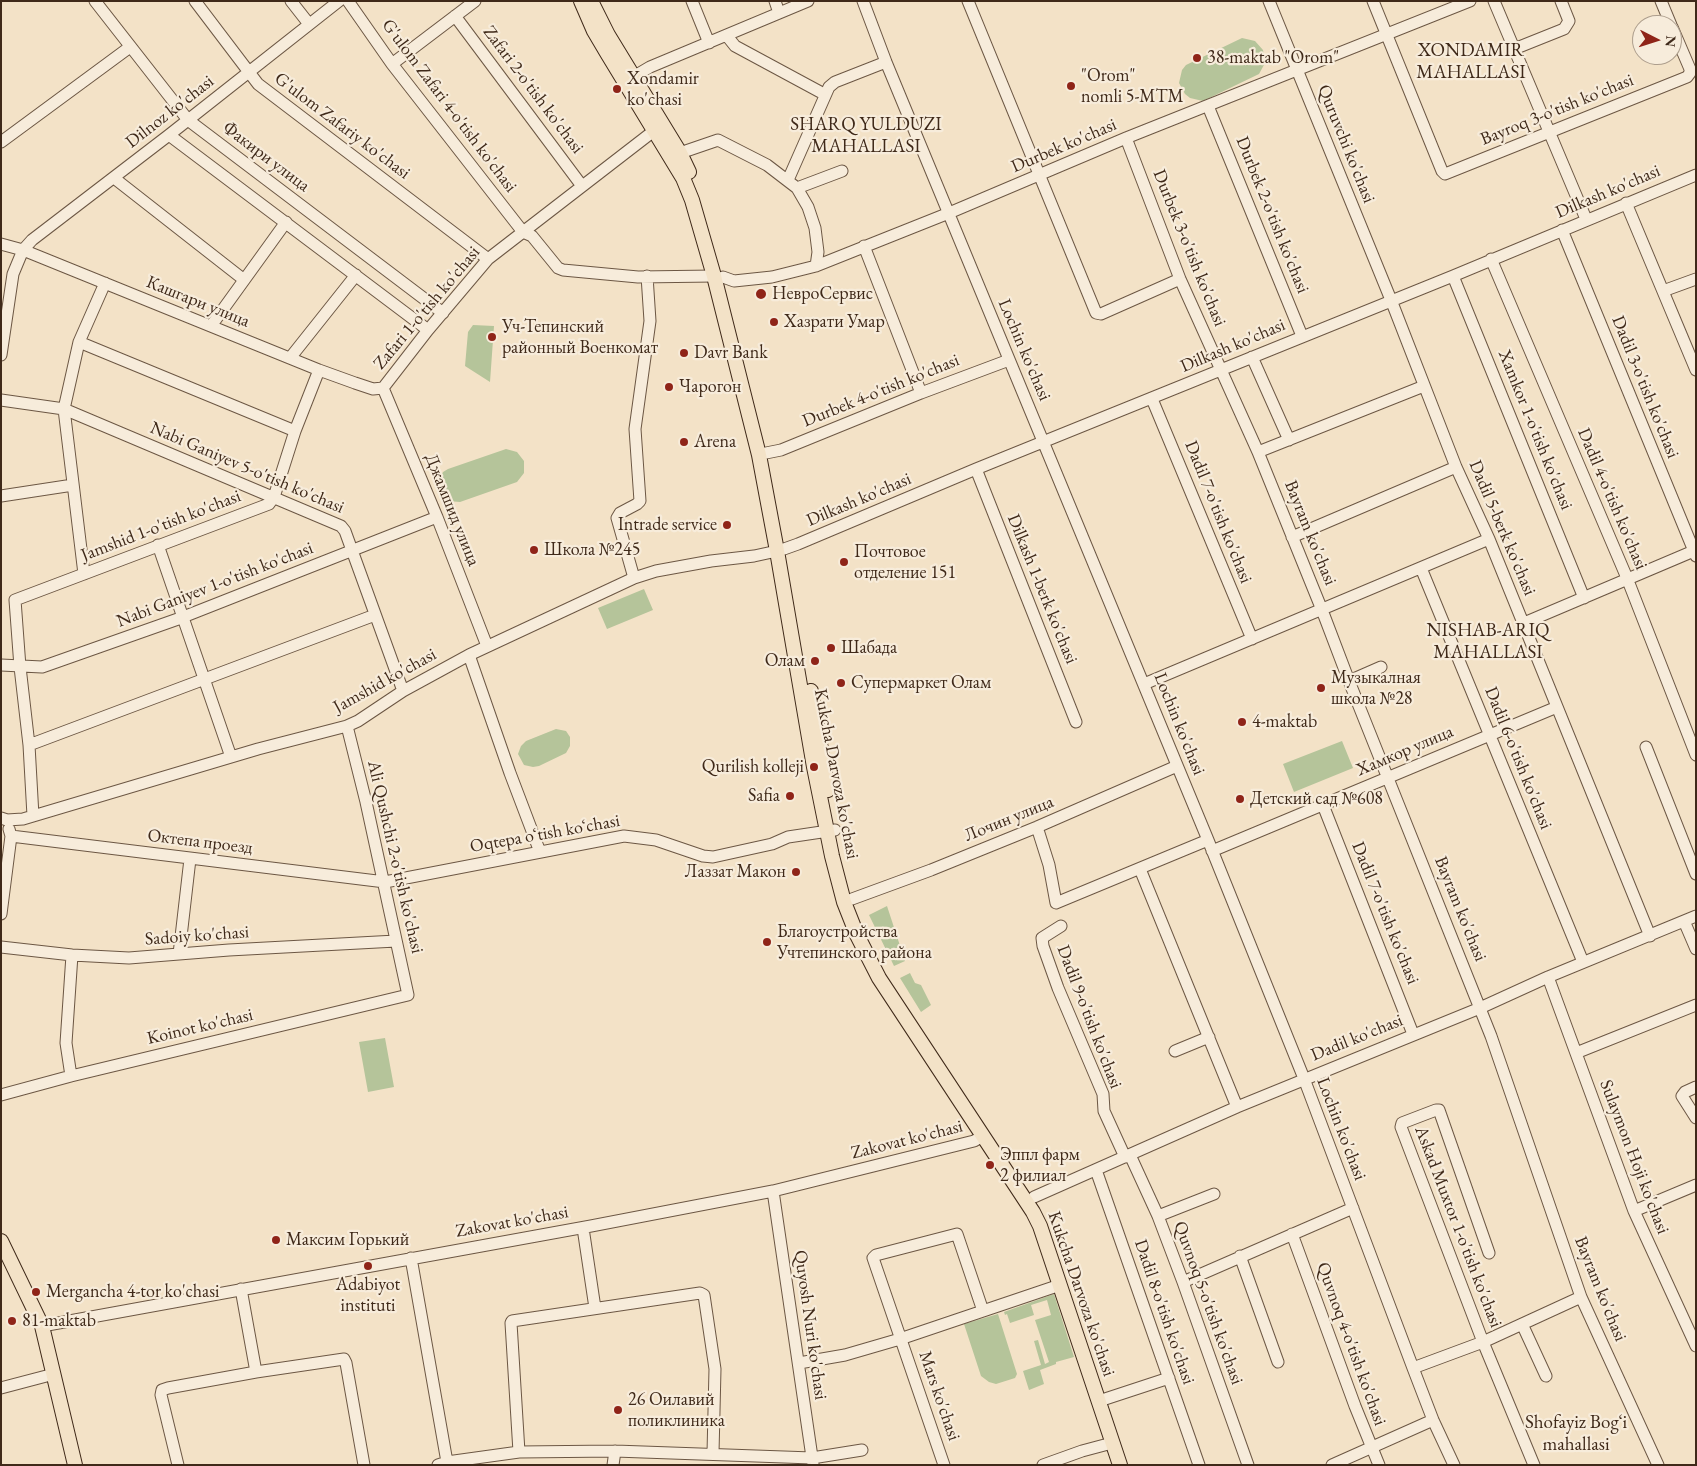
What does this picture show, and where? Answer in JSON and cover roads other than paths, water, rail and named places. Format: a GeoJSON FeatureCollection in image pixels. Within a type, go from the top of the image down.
{"type":"FeatureCollection","features":[{"type":"Feature","properties":{"kind":"main road","name":"Kukcha Darvoza ko'chasi"},"geometry":{"type":"LineString","coordinates":[[581,1],[594,31],[680,153],[700,198],[762,454],[831,831],[848,900],[886,974],[1030,1199],[1063,1283],[1103,1400],[1116,1442],[1120,1465]]}},
{"type":"Feature","properties":{"kind":"main road","name":"Kukcha Darvoza ko'chasi"},"geometry":{"type":"LineString","coordinates":[[591,1],[655,130],[686,185],[719,277]]}},
{"type":"Feature","properties":{"kind":"main road"},"geometry":{"type":"LineString","coordinates":[[1,1241],[42,1326],[75,1465]]}},
{"type":"Feature","properties":{"kind":"main road","name":"Kukcha Darvoza ko'chasi"},"geometry":{"type":"LineString","coordinates":[[1116,1442],[1128,1465]]}},
{"type":"Feature","properties":{"kind":"street","name":"Факири улица"},"geometry":{"type":"LineString","coordinates":[[96,1],[188,120],[443,313]]}},
{"type":"Feature","properties":{"kind":"street","name":"G'ulom Zafariy ko'chasi"},"geometry":{"type":"LineString","coordinates":[[195,1],[258,84],[488,259]]}},
{"type":"Feature","properties":{"kind":"street"},"geometry":{"type":"LineString","coordinates":[[291,1],[308,24]]}},
{"type":"Feature","properties":{"kind":"street","name":"Dilnoz ko'chasi"},"geometry":{"type":"LineString","coordinates":[[23,250],[32,240],[339,1]]}},
{"type":"Feature","properties":{"kind":"street","name":"G'ulom Zafari 4-o'tish ko'chasi"},"geometry":{"type":"LineString","coordinates":[[348,1],[392,64],[523,232]]}},
{"type":"Feature","properties":{"kind":"street"},"geometry":{"type":"LineString","coordinates":[[392,64],[474,1]]}},
{"type":"Feature","properties":{"kind":"street"},"geometry":{"type":"LineString","coordinates":[[692,1],[709,43]]}},
{"type":"Feature","properties":{"kind":"street"},"geometry":{"type":"LineString","coordinates":[[774,1],[779,13]]}},
{"type":"Feature","properties":{"kind":"street"},"geometry":{"type":"LineString","coordinates":[[629,79],[650,67],[808,1]]}},
{"type":"Feature","properties":{"kind":"street","name":"Lochin ko'chasi"},"geometry":{"type":"LineString","coordinates":[[862,1],[1210,845],[1304,1078],[1433,1420],[1454,1465]]}},
{"type":"Feature","properties":{"kind":"street"},"geometry":{"type":"LineString","coordinates":[[968,1],[1096,313],[1101,314],[1180,279]]}},
{"type":"Feature","properties":{"kind":"street","name":"Quruvchi ko'chasi"},"geometry":{"type":"LineString","coordinates":[[1269,1],[1391,300]]}},
{"type":"Feature","properties":{"kind":"street"},"geometry":{"type":"LineString","coordinates":[[1373,1],[1387,35]]}},
{"type":"Feature","properties":{"kind":"street","name":"Durbek ko'chasi"},"geometry":{"type":"LineString","coordinates":[[719,277],[734,281],[772,277],[816,266],[949,213],[1126,138],[1470,1]]}},
{"type":"Feature","properties":{"kind":"street"},"geometry":{"type":"LineString","coordinates":[[1494,1],[1586,220]]}},
{"type":"Feature","properties":{"kind":"street"},"geometry":{"type":"LineString","coordinates":[[1514,49],[1564,29],[1569,21],[1561,1]]}},
{"type":"Feature","properties":{"kind":"street","name":"Bayroq 3-o'tish ko'chasi"},"geometry":{"type":"LineString","coordinates":[[1661,1],[1667,15]]}},
{"type":"Feature","properties":{"kind":"street","name":"Zafari 2-o'tish ko'chasi"},"geometry":{"type":"LineString","coordinates":[[455,16],[582,186]]}},
{"type":"Feature","properties":{"kind":"street","name":"Bayroq 3-o'tish ko'chasi"},"geometry":{"type":"LineString","coordinates":[[1387,35],[1442,171],[1445,174],[1688,77],[1690,69],[1682,50]]}},
{"type":"Feature","properties":{"kind":"street"},"geometry":{"type":"LineString","coordinates":[[726,36],[735,46],[824,94]]}},
{"type":"Feature","properties":{"kind":"street"},"geometry":{"type":"LineString","coordinates":[[1,142],[130,46]]}},
{"type":"Feature","properties":{"kind":"street"},"geometry":{"type":"LineString","coordinates":[[788,180],[828,88],[835,82],[886,62]]}},
{"type":"Feature","properties":{"kind":"street","name":"Durbek 2-o'tish ko'chasi"},"geometry":{"type":"LineString","coordinates":[[1208,106],[1302,336]]}},
{"type":"Feature","properties":{"kind":"street","name":"Zafari 1-o'tish ko'chasi"},"geometry":{"type":"LineString","coordinates":[[382,388],[488,259],[655,130]]}},
{"type":"Feature","properties":{"kind":"street"},"geometry":{"type":"LineString","coordinates":[[169,135],[428,330]]}},
{"type":"Feature","properties":{"kind":"street","name":"Durbek 3-o'tish ko'chasi"},"geometry":{"type":"LineString","coordinates":[[1126,138],[1180,279],[1220,370]]}},
{"type":"Feature","properties":{"kind":"street"},"geometry":{"type":"LineString","coordinates":[[680,153],[718,140],[767,165],[788,180],[797,188],[808,207],[815,228],[818,252],[816,266]]}},
{"type":"Feature","properties":{"kind":"street"},"geometry":{"type":"LineString","coordinates":[[797,188],[842,171]]}},
{"type":"Feature","properties":{"kind":"street","name":"Dilkash ko'chasi"},"geometry":{"type":"LineString","coordinates":[[781,550],[1453,276],[1626,202],[1696,175]]}},
{"type":"Feature","properties":{"kind":"street"},"geometry":{"type":"LineString","coordinates":[[114,178],[243,279]]}},
{"type":"Feature","properties":{"kind":"street"},"geometry":{"type":"LineString","coordinates":[[1626,202],[1696,370]]}},
{"type":"Feature","properties":{"kind":"street"},"geometry":{"type":"LineString","coordinates":[[211,326],[243,279],[286,222]]}},
{"type":"Feature","properties":{"kind":"street","name":"Dadil 3-o'tish ko'chasi"},"geometry":{"type":"LineString","coordinates":[[1562,230],[1695,552]]}},
{"type":"Feature","properties":{"kind":"street"},"geometry":{"type":"LineString","coordinates":[[523,232],[532,236],[554,264],[563,270],[647,276],[719,277]]}},
{"type":"Feature","properties":{"kind":"street","name":"Кашгари улица"},"geometry":{"type":"LineString","coordinates":[[1,244],[23,250],[355,384],[382,388]]}},
{"type":"Feature","properties":{"kind":"street"},"geometry":{"type":"LineString","coordinates":[[864,246],[922,393]]}},
{"type":"Feature","properties":{"kind":"street"},"geometry":{"type":"LineString","coordinates":[[1,355],[13,274],[23,250]]}},
{"type":"Feature","properties":{"kind":"street","name":"Dadil 4-o'tish ko'chasi"},"geometry":{"type":"LineString","coordinates":[[1491,260],[1627,578],[1696,755]]}},
{"type":"Feature","properties":{"kind":"street"},"geometry":{"type":"LineString","coordinates":[[290,358],[356,275]]}},
{"type":"Feature","properties":{"kind":"street"},"geometry":{"type":"LineString","coordinates":[[634,578],[617,518],[620,513],[640,501],[635,429],[650,321],[647,276]]}},
{"type":"Feature","properties":{"kind":"street","name":"Xamkor 1-o'tish ko'chasi"},"geometry":{"type":"LineString","coordinates":[[1453,276],[1584,598]]}},
{"type":"Feature","properties":{"kind":"street"},"geometry":{"type":"LineString","coordinates":[[1663,290],[1696,279]]}},
{"type":"Feature","properties":{"kind":"street"},"geometry":{"type":"LineString","coordinates":[[84,574],[64,409],[78,342],[105,283]]}},
{"type":"Feature","properties":{"kind":"street","name":"Dadil 5-berk ko'chasi"},"geometry":{"type":"LineString","coordinates":[[1391,300],[1456,468],[1489,539],[1524,623],[1650,936]]}},
{"type":"Feature","properties":{"kind":"street"},"geometry":{"type":"LineString","coordinates":[[78,342],[295,431]]}},
{"type":"Feature","properties":{"kind":"street"},"geometry":{"type":"LineString","coordinates":[[1252,357],[1289,440]]}},
{"type":"Feature","properties":{"kind":"street","name":"Durbek 4-o'tish ko'chasi"},"geometry":{"type":"LineString","coordinates":[[762,454],[781,450],[1009,360]]}},
{"type":"Feature","properties":{"kind":"street"},"geometry":{"type":"LineString","coordinates":[[274,497],[295,431],[319,370]]}},
{"type":"Feature","properties":{"kind":"street","name":"Bayram ko'chasi"},"geometry":{"type":"LineString","coordinates":[[1220,370],[1258,452],[1495,1046],[1581,1297],[1658,1465]]}},
{"type":"Feature","properties":{"kind":"street"},"geometry":{"type":"LineString","coordinates":[[1258,452],[1424,386]]}},
{"type":"Feature","properties":{"kind":"street","name":"Джамшид улица"},"geometry":{"type":"LineString","coordinates":[[382,388],[437,517],[488,646]]}},
{"type":"Feature","properties":{"kind":"street","name":"Dadil 7-o'tish ko'chasi"},"geometry":{"type":"LineString","coordinates":[[1152,398],[1252,639]]}},
{"type":"Feature","properties":{"kind":"street","name":"Nabi Ganiyev 5-o'tish ko'chasi"},"geometry":{"type":"LineString","coordinates":[[1,400],[64,409],[341,526],[345,530],[403,691]]}},
{"type":"Feature","properties":{"kind":"street"},"geometry":{"type":"LineString","coordinates":[[1292,537],[1456,468]]}},
{"type":"Feature","properties":{"kind":"street","name":"Dilkash 1-berk ko'chasi"},"geometry":{"type":"LineString","coordinates":[[976,469],[1076,722]]}},
{"type":"Feature","properties":{"kind":"street"},"geometry":{"type":"LineString","coordinates":[[1,496],[73,486]]}},
{"type":"Feature","properties":{"kind":"street","name":"Jamshid 1-o'tish ko'chasi"},"geometry":{"type":"LineString","coordinates":[[20,667],[14,600],[269,504],[274,497]]}},
{"type":"Feature","properties":{"kind":"street","name":"Nabi Ganiyev 1-o'tish ko'chasi"},"geometry":{"type":"LineString","coordinates":[[1,665],[42,668],[182,618],[437,517]]}},
{"type":"Feature","properties":{"kind":"street"},"geometry":{"type":"LineString","coordinates":[[1144,684],[1489,539]]}},
{"type":"Feature","properties":{"kind":"street"},"geometry":{"type":"LineString","coordinates":[[158,545],[231,757]]}},
{"type":"Feature","properties":{"kind":"street","name":"Jamshid ko'chasi"},"geometry":{"type":"LineString","coordinates":[[4,819],[33,816],[231,757],[347,726],[403,691],[469,655],[634,578],[656,571],[781,550]]}},
{"type":"Feature","properties":{"kind":"street"},"geometry":{"type":"LineString","coordinates":[[1524,623],[1627,578],[1695,552]]}},
{"type":"Feature","properties":{"kind":"street","name":"Dadil 6-o'tish ko'chasi"},"geometry":{"type":"LineString","coordinates":[[1421,568],[1583,962]]}},
{"type":"Feature","properties":{"kind":"street"},"geometry":{"type":"LineString","coordinates":[[29,745],[375,615]]}},
{"type":"Feature","properties":{"kind":"street"},"geometry":{"type":"LineString","coordinates":[[469,655],[540,852]]}},
{"type":"Feature","properties":{"kind":"street"},"geometry":{"type":"LineString","coordinates":[[20,667],[29,745],[33,816]]}},
{"type":"Feature","properties":{"kind":"street"},"geometry":{"type":"LineString","coordinates":[[1349,681],[1381,667]]}},
{"type":"Feature","properties":{"kind":"street","name":"Хамкор улица"},"geometry":{"type":"LineString","coordinates":[[1037,827],[1049,865],[1056,903],[1140,869],[1323,805],[1557,707]]}},
{"type":"Feature","properties":{"kind":"street","name":"Ali Qushchi 2-o'tish ko'chasi"},"geometry":{"type":"LineString","coordinates":[[347,726],[385,882],[408,995]]}},
{"type":"Feature","properties":{"kind":"street"},"geometry":{"type":"LineString","coordinates":[[1646,746],[1696,874]]}},
{"type":"Feature","properties":{"kind":"street","name":"Лочин улица"},"geometry":{"type":"LineString","coordinates":[[848,900],[931,870],[1037,827],[1177,766]]}},
{"type":"Feature","properties":{"kind":"street","name":"Dadil 7-o'tish ko'chasi"},"geometry":{"type":"LineString","coordinates":[[1323,805],[1413,1034]]}},
{"type":"Feature","properties":{"kind":"street"},"geometry":{"type":"LineString","coordinates":[[1,912],[11,836],[4,819]]}},
{"type":"Feature","properties":{"kind":"street","name":"Oqtepa oʻtish koʻchasi"},"geometry":{"type":"LineString","coordinates":[[385,882],[624,836],[656,840],[703,856],[713,857],[772,844],[788,837],[831,831]]}},
{"type":"Feature","properties":{"kind":"street","name":"Октепа проезд"},"geometry":{"type":"LineString","coordinates":[[11,836],[385,882]]}},
{"type":"Feature","properties":{"kind":"street"},"geometry":{"type":"LineString","coordinates":[[179,954],[190,859]]}},
{"type":"Feature","properties":{"kind":"street"},"geometry":{"type":"LineString","coordinates":[[1140,869],[1238,1106]]}},
{"type":"Feature","properties":{"kind":"street","name":"Dadil ko'chasi"},"geometry":{"type":"LineString","coordinates":[[1030,1199],[1238,1106],[1480,1008],[1583,962],[1696,916]]}},
{"type":"Feature","properties":{"kind":"street"},"geometry":{"type":"LineString","coordinates":[[1684,921],[1696,949]]}},
{"type":"Feature","properties":{"kind":"street","name":"Dadil 9-o'tish ko'chasi"},"geometry":{"type":"LineString","coordinates":[[1061,926],[1042,938],[1043,946],[1058,988],[1104,1094],[1104,1111],[1127,1156]]}},
{"type":"Feature","properties":{"kind":"street","name":"Sadoiy ko'chasi"},"geometry":{"type":"LineString","coordinates":[[1,947],[72,955],[130,958],[229,950],[396,941]]}},
{"type":"Feature","properties":{"kind":"street"},"geometry":{"type":"LineString","coordinates":[[71,1076],[66,1043],[72,955]]}},
{"type":"Feature","properties":{"kind":"street","name":"Sulaymon Hoji ko'chasi"},"geometry":{"type":"LineString","coordinates":[[1548,977],[1634,1211],[1696,1346]]}},
{"type":"Feature","properties":{"kind":"street","name":"Koinot ko'chasi"},"geometry":{"type":"LineString","coordinates":[[1,1095],[71,1076],[408,995]]}},
{"type":"Feature","properties":{"kind":"street"},"geometry":{"type":"LineString","coordinates":[[1576,1053],[1696,1005]]}},
{"type":"Feature","properties":{"kind":"street"},"geometry":{"type":"LineString","coordinates":[[1175,1051],[1209,1037]]}},
{"type":"Feature","properties":{"kind":"street"},"geometry":{"type":"LineString","coordinates":[[1696,1087],[1685,1092],[1682,1096],[1696,1118]]}},
{"type":"Feature","properties":{"kind":"street","name":"Askad Muxtor 1-o'tish ko'chasi"},"geometry":{"type":"LineString","coordinates":[[1490,1253],[1439,1110],[1402,1123],[1401,1127],[1483,1342],[1534,1465]]}},
{"type":"Feature","properties":{"kind":"street","name":"Zakovat ko'chasi"},"geometry":{"type":"LineString","coordinates":[[42,1326],[583,1228],[773,1191],[974,1141],[987,1134]]}},
{"type":"Feature","properties":{"kind":"street","name":"Quvnoq 5-o'tish ko'chasi"},"geometry":{"type":"LineString","coordinates":[[1127,1156],[1158,1216],[1248,1465]]}},
{"type":"Feature","properties":{"kind":"street","name":"Dadil 8-o'tish ko'chasi"},"geometry":{"type":"LineString","coordinates":[[1096,1170],[1199,1465]]}},
{"type":"Feature","properties":{"kind":"street"},"geometry":{"type":"LineString","coordinates":[[1634,1211],[1696,1185]]}},
{"type":"Feature","properties":{"kind":"street","name":"Quyosh Nuri ko'chasi"},"geometry":{"type":"LineString","coordinates":[[773,1191],[812,1461]]}},
{"type":"Feature","properties":{"kind":"street"},"geometry":{"type":"LineString","coordinates":[[1158,1216],[1214,1194]]}},
{"type":"Feature","properties":{"kind":"street"},"geometry":{"type":"LineString","coordinates":[[1183,1282],[1353,1208]]}},
{"type":"Feature","properties":{"kind":"street"},"geometry":{"type":"LineString","coordinates":[[583,1228],[595,1308]]}},
{"type":"Feature","properties":{"kind":"street","name":"Mars ko'chasi"},"geometry":{"type":"LineString","coordinates":[[944,1465],[873,1258],[876,1255],[957,1234],[983,1311]]}},
{"type":"Feature","properties":{"kind":"street","name":"Quvnoq 4-o'tish ko'chasi"},"geometry":{"type":"LineString","coordinates":[[1292,1234],[1380,1465]]}},
{"type":"Feature","properties":{"kind":"street"},"geometry":{"type":"LineString","coordinates":[[1240,1256],[1278,1362]]}},
{"type":"Feature","properties":{"kind":"street"},"geometry":{"type":"LineString","coordinates":[[411,1258],[442,1463],[519,1452],[615,1451],[713,1453],[812,1461],[862,1450]]}},
{"type":"Feature","properties":{"kind":"street","name":"Mars ko'chasi"},"geometry":{"type":"LineString","coordinates":[[799,1363],[845,1355],[900,1339],[1063,1283]]}},
{"type":"Feature","properties":{"kind":"street"},"geometry":{"type":"LineString","coordinates":[[241,1289],[256,1372]]}},
{"type":"Feature","properties":{"kind":"street"},"geometry":{"type":"LineString","coordinates":[[519,1452],[510,1323],[516,1319],[700,1293],[704,1295],[715,1369],[713,1453]]}},
{"type":"Feature","properties":{"kind":"street"},"geometry":{"type":"LineString","coordinates":[[1413,1368],[1483,1342],[1581,1297]]}},
{"type":"Feature","properties":{"kind":"street"},"geometry":{"type":"LineString","coordinates":[[1522,1324],[1546,1376]]}},
{"type":"Feature","properties":{"kind":"street"},"geometry":{"type":"LineString","coordinates":[[178,1465],[161,1395],[162,1390],[256,1372],[344,1359],[364,1465]]}},
{"type":"Feature","properties":{"kind":"street"},"geometry":{"type":"LineString","coordinates":[[1,1388],[54,1374]]}},
{"type":"Feature","properties":{"kind":"street"},"geometry":{"type":"LineString","coordinates":[[1103,1400],[1169,1378]]}},
{"type":"Feature","properties":{"kind":"street"},"geometry":{"type":"LineString","coordinates":[[1332,1465],[1433,1420]]}},
{"type":"Feature","properties":{"kind":"street"},"geometry":{"type":"LineString","coordinates":[[1042,1465],[1116,1442]]}},
{"type":"Feature","properties":{"kind":"street"},"geometry":{"type":"LineString","coordinates":[[613,1465],[615,1451]]}},
{"type":"Feature","properties":{"kind":"place","name":"38-maktab \"Orom\""},"geometry":{"type":"Point","coordinates":[1197,58]}},
{"type":"Feature","properties":{"kind":"place","name":"\"Orom\" nomli 5-MTM"},"geometry":{"type":"Point","coordinates":[1071,86]}},
{"type":"Feature","properties":{"kind":"place","name":"Xondamir ko'chasi"},"geometry":{"type":"Point","coordinates":[617,89]}},
{"type":"Feature","properties":{"kind":"place","name":"НевроСервис"},"geometry":{"type":"Point","coordinates":[761,294]}},
{"type":"Feature","properties":{"kind":"place","name":"Хазрати Умар"},"geometry":{"type":"Point","coordinates":[774,322]}},
{"type":"Feature","properties":{"kind":"place","name":"Уч-Тепинский районный Военкомат"},"geometry":{"type":"Point","coordinates":[492,337]}},
{"type":"Feature","properties":{"kind":"place","name":"Davr Bank"},"geometry":{"type":"Point","coordinates":[684,353]}},
{"type":"Feature","properties":{"kind":"place","name":"Чарогон"},"geometry":{"type":"Point","coordinates":[669,387]}},
{"type":"Feature","properties":{"kind":"place","name":"Arena"},"geometry":{"type":"Point","coordinates":[684,442]}},
{"type":"Feature","properties":{"kind":"place","name":"Intrade service"},"geometry":{"type":"Point","coordinates":[727,525]}},
{"type":"Feature","properties":{"kind":"place","name":"Школа №245"},"geometry":{"type":"Point","coordinates":[534,550]}},
{"type":"Feature","properties":{"kind":"place","name":"Почтовое отделение 151"},"geometry":{"type":"Point","coordinates":[844,562]}},
{"type":"Feature","properties":{"kind":"place","name":"Шабада"},"geometry":{"type":"Point","coordinates":[831,648]}},
{"type":"Feature","properties":{"kind":"place","name":"Олам"},"geometry":{"type":"Point","coordinates":[815,661]}},
{"type":"Feature","properties":{"kind":"place","name":"Супермаркет Олам"},"geometry":{"type":"Point","coordinates":[841,683]}},
{"type":"Feature","properties":{"kind":"place","name":"Музыкалная школа №28"},"geometry":{"type":"Point","coordinates":[1321,688]}},
{"type":"Feature","properties":{"kind":"place","name":"4-maktab"},"geometry":{"type":"Point","coordinates":[1242,722]}},
{"type":"Feature","properties":{"kind":"place","name":"Qurilish kolleji"},"geometry":{"type":"Point","coordinates":[814,767]}},
{"type":"Feature","properties":{"kind":"place","name":"Safia"},"geometry":{"type":"Point","coordinates":[790,796]}},
{"type":"Feature","properties":{"kind":"place","name":"Детский сад №608"},"geometry":{"type":"Point","coordinates":[1240,799]}},
{"type":"Feature","properties":{"kind":"place","name":"Лаззат Макон"},"geometry":{"type":"Point","coordinates":[796,872]}},
{"type":"Feature","properties":{"kind":"place","name":"Благоустройства Учтепинского района"},"geometry":{"type":"Point","coordinates":[767,942]}},
{"type":"Feature","properties":{"kind":"place","name":"Эппл фарм 2 филиал"},"geometry":{"type":"Point","coordinates":[990,1165]}},
{"type":"Feature","properties":{"kind":"place","name":"Максим Горький"},"geometry":{"type":"Point","coordinates":[276,1240]}},
{"type":"Feature","properties":{"kind":"place","name":"Adabiyot instituti"},"geometry":{"type":"Point","coordinates":[368,1266]}},
{"type":"Feature","properties":{"kind":"place","name":"Mergancha 4-tor ko'chasi"},"geometry":{"type":"Point","coordinates":[36,1292]}},
{"type":"Feature","properties":{"kind":"place","name":"81-maktab"},"geometry":{"type":"Point","coordinates":[12,1321]}},
{"type":"Feature","properties":{"kind":"place","name":"26 Оилавий поликлиника"},"geometry":{"type":"Point","coordinates":[618,1410]}},
{"type":"Feature","properties":{"kind":"district","name":"XONDAMIR MAHALLASI"},"geometry":{"type":"Point","coordinates":[1471,62]}},
{"type":"Feature","properties":{"kind":"district","name":"SHARQ YULDUZI MAHALLASI"},"geometry":{"type":"Point","coordinates":[866,136]}},
{"type":"Feature","properties":{"kind":"district","name":"NISHAB-ARIQ MAHALLASI"},"geometry":{"type":"Point","coordinates":[1488,642]}},
{"type":"Feature","properties":{"kind":"district","name":"Shofayiz Bogʻi mahallasi"},"geometry":{"type":"Point","coordinates":[1576,1434]}}]}
